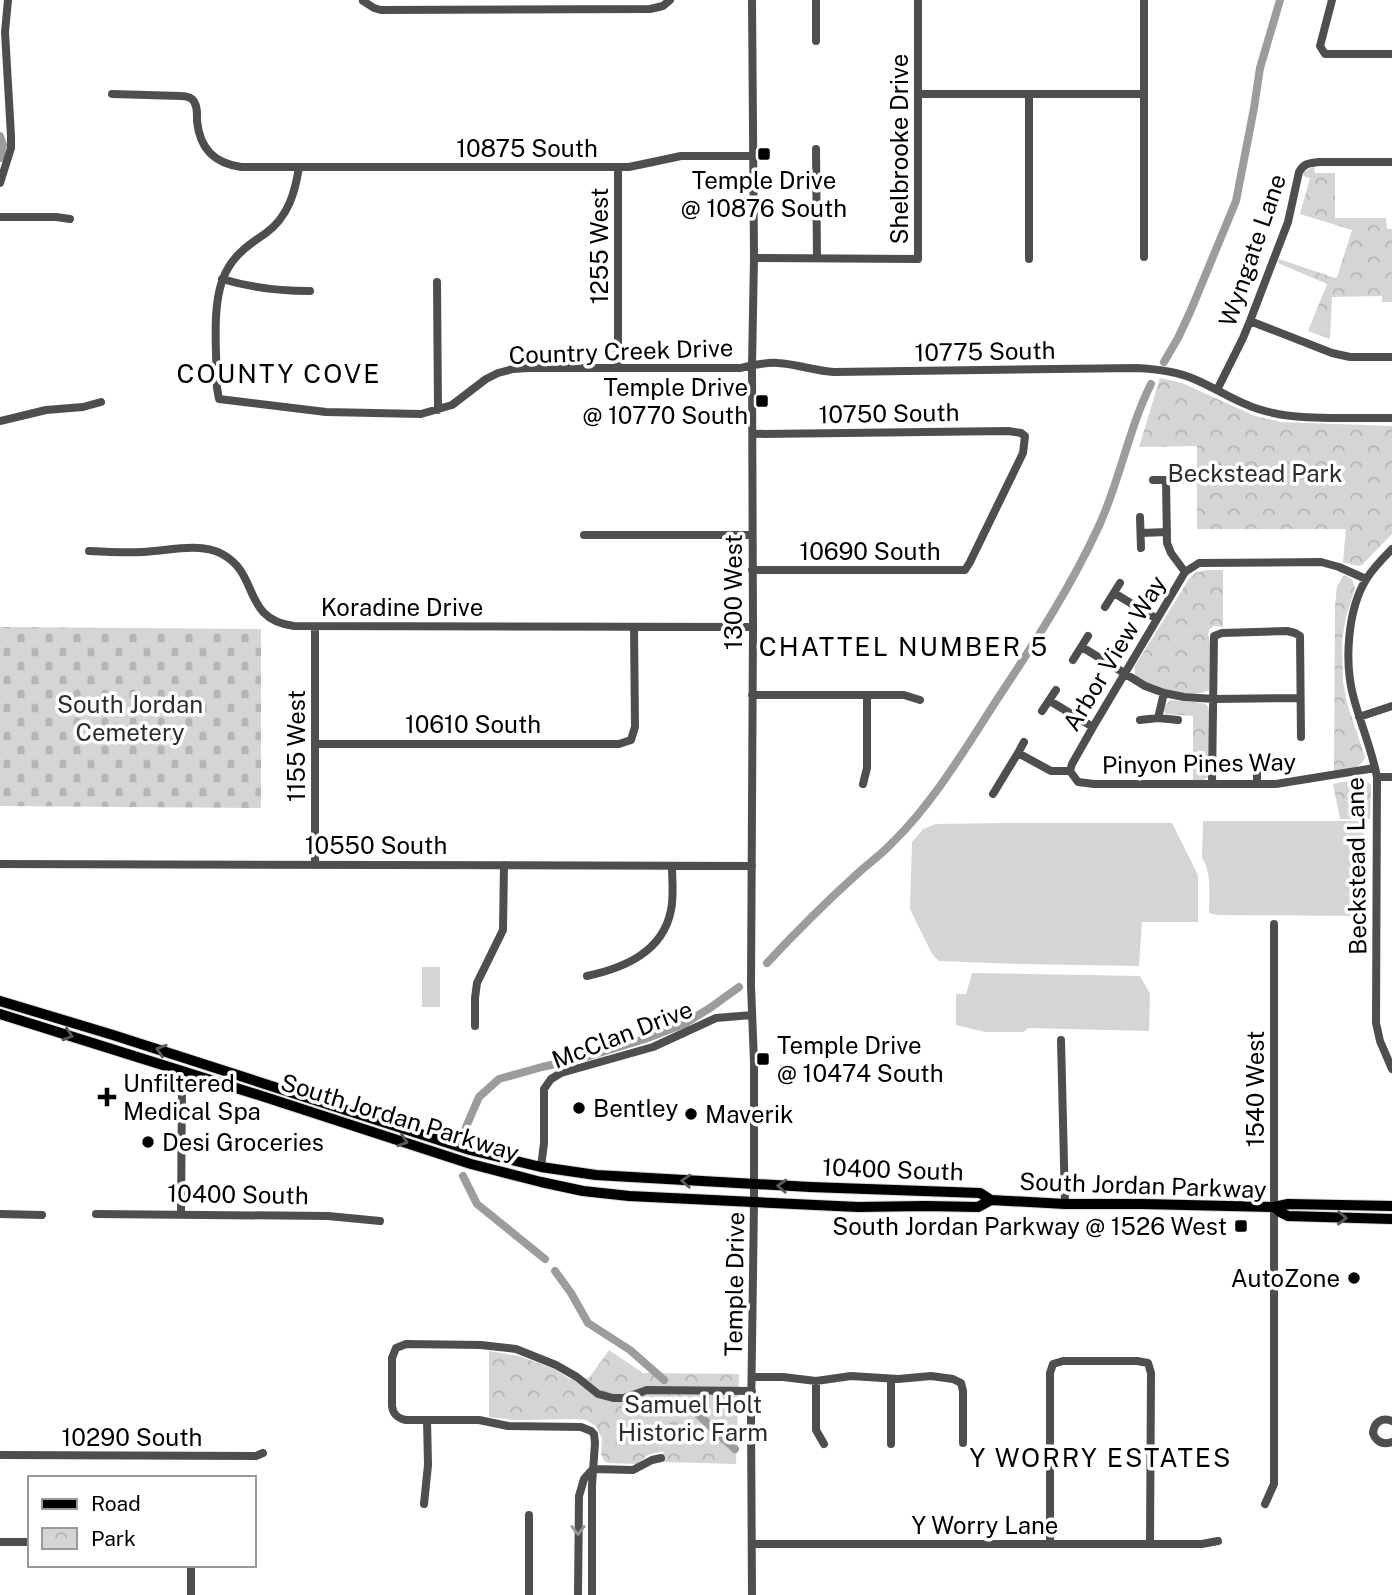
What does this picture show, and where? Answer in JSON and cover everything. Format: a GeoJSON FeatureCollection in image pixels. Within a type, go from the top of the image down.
{"type":"FeatureCollection","features":[{"type":"Feature","properties":{"kind":"main road","name":"South Jordan Parkway"},"geometry":{"type":"LineString","coordinates":[[0,1001],[108,1033],[454,1145],[541,1167],[596,1175]]}},
{"type":"Feature","properties":{"kind":"main road","name":"South Jordan Parkway"},"geometry":{"type":"LineString","coordinates":[[0,1014],[495,1171],[583,1191],[629,1196]]}},
{"type":"Feature","properties":{"kind":"main road"},"geometry":{"type":"LineString","coordinates":[[104,1046],[108,1033]]}},
{"type":"Feature","properties":{"kind":"main road","name":"10400 South"},"geometry":{"type":"LineString","coordinates":[[596,1175],[980,1193],[991,1200],[978,1208],[858,1207],[629,1196]]}},
{"type":"Feature","properties":{"kind":"main road","name":"South Jordan Parkway"},"geometry":{"type":"LineString","coordinates":[[991,1200],[1065,1204],[1274,1207],[1283,1214],[1293,1216],[1392,1219]]}},
{"type":"Feature","properties":{"kind":"main road"},"geometry":{"type":"LineString","coordinates":[[1274,1207],[1288,1204],[1392,1206]]}},
{"type":"Feature","properties":{"kind":"street"},"geometry":{"type":"LineString","coordinates":[[0,183],[11,136],[5,32],[8,0]]}},
{"type":"Feature","properties":{"kind":"street"},"geometry":{"type":"LineString","coordinates":[[363,1],[381,10],[650,9],[663,6],[670,0]]}},
{"type":"Feature","properties":{"kind":"street","name":"1300 West"},"geometry":{"type":"LineString","coordinates":[[752,0],[754,1184]]}},
{"type":"Feature","properties":{"kind":"street"},"geometry":{"type":"LineString","coordinates":[[816,0],[816,41]]}},
{"type":"Feature","properties":{"kind":"street","name":"Shelbrooke Drive"},"geometry":{"type":"LineString","coordinates":[[754,258],[918,259],[918,0]]}},
{"type":"Feature","properties":{"kind":"street"},"geometry":{"type":"LineString","coordinates":[[1144,0],[1144,257]]}},
{"type":"Feature","properties":{"kind":"street"},"geometry":{"type":"LineString","coordinates":[[1332,0],[1320,46],[1325,54],[1392,54]]}},
{"type":"Feature","properties":{"kind":"street","name":"10875 South"},"geometry":{"type":"LineString","coordinates":[[111,94],[189,97],[196,107],[202,143],[222,163],[241,167],[618,167],[681,156],[753,156]]}},
{"type":"Feature","properties":{"kind":"street"},"geometry":{"type":"LineString","coordinates":[[918,94],[1144,94]]}},
{"type":"Feature","properties":{"kind":"street"},"geometry":{"type":"LineString","coordinates":[[1028,94],[1029,259]]}},
{"type":"Feature","properties":{"kind":"street"},"geometry":{"type":"LineString","coordinates":[[816,149],[817,258]]}},
{"type":"Feature","properties":{"kind":"street","name":"Wyngate Lane"},"geometry":{"type":"LineString","coordinates":[[1216,390],[1250,321],[1287,222],[1303,166],[1320,162],[1392,162]]}},
{"type":"Feature","properties":{"kind":"street","name":"Country Creek Drive"},"geometry":{"type":"LineString","coordinates":[[299,167],[292,198],[281,218],[267,233],[241,251],[222,279],[217,299],[219,399],[326,412],[409,414],[452,405],[486,379],[513,369],[752,366]]}},
{"type":"Feature","properties":{"kind":"street","name":"1255 West"},"geometry":{"type":"LineString","coordinates":[[618,167],[618,368]]}},
{"type":"Feature","properties":{"kind":"street"},"geometry":{"type":"LineString","coordinates":[[0,217],[70,219]]}},
{"type":"Feature","properties":{"kind":"street"},"geometry":{"type":"LineString","coordinates":[[222,279],[256,288],[310,291]]}},
{"type":"Feature","properties":{"kind":"street"},"geometry":{"type":"LineString","coordinates":[[437,282],[438,410]]}},
{"type":"Feature","properties":{"kind":"street"},"geometry":{"type":"LineString","coordinates":[[1250,321],[1341,355],[1392,357]]}},
{"type":"Feature","properties":{"kind":"street","name":"10775 South"},"geometry":{"type":"LineString","coordinates":[[752,366],[780,363],[834,372],[1150,369],[1184,375],[1243,404],[1275,413],[1307,417],[1392,418]]}},
{"type":"Feature","properties":{"kind":"street"},"geometry":{"type":"LineString","coordinates":[[0,421],[46,410],[83,407],[101,402]]}},
{"type":"Feature","properties":{"kind":"street","name":"10750 South"},"geometry":{"type":"LineString","coordinates":[[752,434],[1008,431],[1025,436]]}},
{"type":"Feature","properties":{"kind":"street","name":"10690 South"},"geometry":{"type":"LineString","coordinates":[[752,570],[965,570],[1023,453],[1025,436]]}},
{"type":"Feature","properties":{"kind":"street"},"geometry":{"type":"LineString","coordinates":[[1153,480],[1181,480]]}},
{"type":"Feature","properties":{"kind":"street"},"geometry":{"type":"LineString","coordinates":[[1166,480],[1167,543],[1185,572]]}},
{"type":"Feature","properties":{"kind":"street"},"geometry":{"type":"LineString","coordinates":[[1140,517],[1141,548]]}},
{"type":"Feature","properties":{"kind":"street"},"geometry":{"type":"LineString","coordinates":[[1141,533],[1167,532]]}},
{"type":"Feature","properties":{"kind":"street"},"geometry":{"type":"LineString","coordinates":[[584,535],[752,536]]}},
{"type":"Feature","properties":{"kind":"street","name":"Koradine Drive"},"geometry":{"type":"LineString","coordinates":[[89,551],[146,552],[190,549],[219,553],[236,564],[242,572],[256,605],[270,618],[286,625],[753,627]]}},
{"type":"Feature","properties":{"kind":"street","name":"Beckstead Lane"},"geometry":{"type":"LineString","coordinates":[[1392,549],[1366,579],[1354,610],[1349,675],[1376,773],[1376,1023],[1380,1041],[1392,1069]]}},
{"type":"Feature","properties":{"kind":"street","name":"Arbor View Way"},"geometry":{"type":"LineString","coordinates":[[1070,771],[1124,673],[1185,572],[1199,563],[1321,562],[1366,579]]}},
{"type":"Feature","properties":{"kind":"street"},"geometry":{"type":"LineString","coordinates":[[1105,607],[1120,583]]}},
{"type":"Feature","properties":{"kind":"street"},"geometry":{"type":"LineString","coordinates":[[1114,593],[1157,619]]}},
{"type":"Feature","properties":{"kind":"street","name":"1155 West"},"geometry":{"type":"LineString","coordinates":[[315,627],[315,864]]}},
{"type":"Feature","properties":{"kind":"street","name":"10610 South"},"geometry":{"type":"LineString","coordinates":[[315,744],[619,744],[631,740],[635,727],[634,627]]}},
{"type":"Feature","properties":{"kind":"street"},"geometry":{"type":"LineString","coordinates":[[1212,784],[1214,636],[1222,633],[1287,631],[1300,636],[1301,737]]}},
{"type":"Feature","properties":{"kind":"street"},"geometry":{"type":"LineString","coordinates":[[1073,660],[1088,636]]}},
{"type":"Feature","properties":{"kind":"street"},"geometry":{"type":"LineString","coordinates":[[1082,647],[1145,686],[1164,693],[1184,697],[1300,698]]}},
{"type":"Feature","properties":{"kind":"street"},"geometry":{"type":"LineString","coordinates":[[1042,711],[1056,690]]}},
{"type":"Feature","properties":{"kind":"street"},"geometry":{"type":"LineString","coordinates":[[1158,718],[1164,693]]}},
{"type":"Feature","properties":{"kind":"street"},"geometry":{"type":"LineString","coordinates":[[752,695],[904,695],[920,700]]}},
{"type":"Feature","properties":{"kind":"street"},"geometry":{"type":"LineString","coordinates":[[863,784],[867,768],[867,695]]}},
{"type":"Feature","properties":{"kind":"street"},"geometry":{"type":"LineString","coordinates":[[1049,701],[1093,727]]}},
{"type":"Feature","properties":{"kind":"street"},"geometry":{"type":"LineString","coordinates":[[1359,717],[1392,706]]}},
{"type":"Feature","properties":{"kind":"street"},"geometry":{"type":"LineString","coordinates":[[1140,720],[1178,720]]}},
{"type":"Feature","properties":{"kind":"street"},"geometry":{"type":"LineString","coordinates":[[993,794],[1024,742]]}},
{"type":"Feature","properties":{"kind":"street","name":"Pinyon Pines Way"},"geometry":{"type":"LineString","coordinates":[[1018,753],[1051,771],[1070,771],[1078,782],[1094,784],[1276,784],[1376,773],[1392,777]]}},
{"type":"Feature","properties":{"kind":"street"},"geometry":{"type":"LineString","coordinates":[[1257,764],[1257,784]]}},
{"type":"Feature","properties":{"kind":"street","name":"10550 South"},"geometry":{"type":"LineString","coordinates":[[0,864],[752,866]]}},
{"type":"Feature","properties":{"kind":"street"},"geometry":{"type":"LineString","coordinates":[[475,1026],[477,983],[503,930],[504,865]]}},
{"type":"Feature","properties":{"kind":"street"},"geometry":{"type":"LineString","coordinates":[[587,976],[608,972],[629,963],[656,943],[668,922],[671,909],[672,866]]}},
{"type":"Feature","properties":{"kind":"street","name":"1540 West"},"geometry":{"type":"LineString","coordinates":[[1265,1504],[1274,1484],[1274,924]]}},
{"type":"Feature","properties":{"kind":"street","name":"McClan Drive"},"geometry":{"type":"LineString","coordinates":[[541,1167],[544,1089],[551,1079],[561,1073],[653,1047],[716,1018],[752,1016]]}},
{"type":"Feature","properties":{"kind":"street"},"geometry":{"type":"LineString","coordinates":[[1061,1040],[1065,1204]]}},
{"type":"Feature","properties":{"kind":"street"},"geometry":{"type":"LineString","coordinates":[[181,1214],[184,1071]]}},
{"type":"Feature","properties":{"kind":"street","name":"Temple Drive"},"geometry":{"type":"LineString","coordinates":[[752,1595],[754,1184]]}},
{"type":"Feature","properties":{"kind":"street"},"geometry":{"type":"LineString","coordinates":[[0,1214],[42,1215]]}},
{"type":"Feature","properties":{"kind":"street","name":"10400 South"},"geometry":{"type":"LineString","coordinates":[[96,1214],[337,1216],[380,1221]]}},
{"type":"Feature","properties":{"kind":"street"},"geometry":{"type":"LineString","coordinates":[[592,1595],[595,1439],[591,1430],[585,1427],[516,1427],[479,1420],[406,1420],[396,1416],[392,1406],[392,1358],[396,1348],[406,1344],[493,1345],[516,1349],[556,1365],[577,1377],[593,1391],[608,1398],[624,1398],[642,1390],[752,1391]]}},
{"type":"Feature","properties":{"kind":"street"},"geometry":{"type":"LineString","coordinates":[[1050,1544],[1050,1373],[1053,1364],[1063,1361],[1137,1361],[1148,1363],[1150,1373],[1150,1544]]}},
{"type":"Feature","properties":{"kind":"street"},"geometry":{"type":"LineString","coordinates":[[752,1377],[816,1381],[851,1376],[891,1379],[931,1376],[950,1378],[961,1383],[963,1443]]}},
{"type":"Feature","properties":{"kind":"street"},"geometry":{"type":"LineString","coordinates":[[891,1379],[891,1444]]}},
{"type":"Feature","properties":{"kind":"street"},"geometry":{"type":"LineString","coordinates":[[816,1381],[816,1430],[824,1444]]}},
{"type":"Feature","properties":{"kind":"street"},"geometry":{"type":"LineString","coordinates":[[1391,1418],[1376,1424],[1373,1433],[1382,1443],[1392,1441]]}},
{"type":"Feature","properties":{"kind":"street"},"geometry":{"type":"LineString","coordinates":[[424,1504],[428,1465],[427,1420]]}},
{"type":"Feature","properties":{"kind":"street","name":"10290 South"},"geometry":{"type":"LineString","coordinates":[[0,1455],[256,1456],[263,1453]]}},
{"type":"Feature","properties":{"kind":"street"},"geometry":{"type":"LineString","coordinates":[[578,1595],[579,1496],[584,1479],[593,1469],[633,1469],[661,1458]]}},
{"type":"Feature","properties":{"kind":"street"},"geometry":{"type":"LineString","coordinates":[[529,1515],[529,1595]]}},
{"type":"Feature","properties":{"kind":"street","name":"Y Worry Lane"},"geometry":{"type":"LineString","coordinates":[[752,1544],[1202,1544],[1218,1541]]}},
{"type":"Feature","properties":{"kind":"street"},"geometry":{"type":"LineString","coordinates":[[0,1542],[28,1542]]}},
{"type":"Feature","properties":{"kind":"street"},"geometry":{"type":"LineString","coordinates":[[191,1567],[191,1595]]}},
{"type":"Feature","properties":{"kind":"green space"},"geometry":{"type":"Polygon","coordinates":[[[1314,166],[1315,173],[1335,173],[1335,218],[1386,218],[1387,229],[1392,229],[1392,302],[1382,302],[1382,296],[1332,297],[1330,339],[1308,331],[1327,284],[1278,263],[1279,259],[1337,277],[1352,230],[1300,214],[1310,178],[1303,176],[1304,172],[1314,166]]]}},
{"type":"Feature","properties":{"kind":"green space","name":"Beckstead Park"},"geometry":{"type":"Polygon","coordinates":[[[1160,378],[1182,383],[1255,416],[1281,422],[1392,426],[1392,534],[1362,565],[1357,566],[1343,562],[1346,529],[1197,529],[1197,446],[1139,447],[1160,378]]]}},
{"type":"Feature","properties":{"kind":"green space"},"geometry":{"type":"Polygon","coordinates":[[[1223,570],[1223,627],[1214,626],[1208,634],[1209,690],[1202,693],[1183,693],[1161,689],[1143,681],[1135,675],[1135,666],[1189,579],[1195,573],[1223,570]]]}},
{"type":"Feature","properties":{"kind":"green space"},"geometry":{"type":"Polygon","coordinates":[[[1344,575],[1352,579],[1355,588],[1342,640],[1343,682],[1365,757],[1356,767],[1334,771],[1335,606],[1337,586],[1344,575]]]}},
{"type":"Feature","properties":{"kind":"green space","name":"South Jordan Cemetery"},"geometry":{"type":"Polygon","coordinates":[[[0,627],[261,629],[261,808],[0,806],[0,627]]]}},
{"type":"Feature","properties":{"kind":"green space"},"geometry":{"type":"Polygon","coordinates":[[[1171,700],[1202,703],[1207,705],[1210,713],[1209,777],[1201,781],[1193,782],[1193,716],[1166,714],[1163,710],[1171,700]]]}},
{"type":"Feature","properties":{"kind":"green space"},"geometry":{"type":"Polygon","coordinates":[[[1366,780],[1371,785],[1370,819],[1340,819],[1333,784],[1366,780]]]}},
{"type":"Feature","properties":{"kind":"green space"},"geometry":{"type":"Polygon","coordinates":[[[1203,821],[1364,821],[1361,916],[1209,913],[1209,877],[1202,858],[1203,821]]]}},
{"type":"Feature","properties":{"kind":"green space"},"geometry":{"type":"Polygon","coordinates":[[[1172,823],[1198,875],[1198,922],[1142,922],[1139,966],[939,961],[932,954],[910,909],[912,842],[923,829],[936,824],[1172,823]]]}},
{"type":"Feature","properties":{"kind":"green space"},"geometry":{"type":"Polygon","coordinates":[[[422,967],[440,967],[440,1007],[422,1007],[422,967]]]}},
{"type":"Feature","properties":{"kind":"green space"},"geometry":{"type":"Polygon","coordinates":[[[972,973],[1140,976],[1150,994],[1149,1031],[1028,1028],[1024,1032],[985,1032],[956,1025],[956,994],[966,994],[972,973]]]}},
{"type":"Feature","properties":{"kind":"green space","name":"Samuel Holt Historic Farm"},"geometry":{"type":"Polygon","coordinates":[[[609,1350],[643,1373],[739,1374],[736,1464],[664,1462],[663,1451],[648,1455],[637,1464],[608,1463],[601,1454],[602,1439],[596,1426],[586,1420],[515,1420],[489,1417],[489,1351],[519,1356],[554,1369],[570,1379],[589,1378],[609,1350]]]}},
{"type":"Feature","properties":{"kind":"waterway"},"geometry":{"type":"LineString","coordinates":[[1164,362],[1191,310],[1236,201],[1260,68],[1280,0]]}},
{"type":"Feature","properties":{"kind":"waterway"},"geometry":{"type":"LineString","coordinates":[[0,136],[3,145],[0,158]]}},
{"type":"Feature","properties":{"kind":"waterway"},"geometry":{"type":"LineString","coordinates":[[767,963],[823,906],[909,826],[964,750],[1041,632],[1088,550],[1106,510],[1136,419],[1151,384]]}},
{"type":"Feature","properties":{"kind":"waterway"},"geometry":{"type":"LineString","coordinates":[[466,1135],[466,1127],[479,1097],[499,1079],[645,1039],[684,1024],[739,987]]}},
{"type":"Feature","properties":{"kind":"waterway"},"geometry":{"type":"LineString","coordinates":[[463,1176],[477,1204],[545,1259]]}},
{"type":"Feature","properties":{"kind":"waterway"},"geometry":{"type":"LineString","coordinates":[[555,1271],[588,1323],[630,1350],[664,1380]]}},
{"type":"Feature","properties":{"kind":"waterway"},"geometry":{"type":"LineString","coordinates":[[685,1402],[735,1449]]}},
{"type":"Feature","properties":{"kind":"place","name":"Temple Drive @ 10876 South"},"geometry":{"type":"Point","coordinates":[764,154]}},
{"type":"Feature","properties":{"kind":"place","name":"Temple Drive @ 10770 South"},"geometry":{"type":"Point","coordinates":[762,401]}},
{"type":"Feature","properties":{"kind":"place","name":"Temple Drive @ 10474 South"},"geometry":{"type":"Point","coordinates":[763,1059]}},
{"type":"Feature","properties":{"kind":"place","name":"Unfiltered Medical Spa"},"geometry":{"type":"Point","coordinates":[107,1097]}},
{"type":"Feature","properties":{"kind":"place","name":"Bentley"},"geometry":{"type":"Point","coordinates":[579,1108]}},
{"type":"Feature","properties":{"kind":"place","name":"Maverik"},"geometry":{"type":"Point","coordinates":[691,1114]}},
{"type":"Feature","properties":{"kind":"place","name":"Desi Groceries"},"geometry":{"type":"Point","coordinates":[148,1142]}},
{"type":"Feature","properties":{"kind":"place","name":"South Jordan Parkway @ 1526 West"},"geometry":{"type":"Point","coordinates":[1241,1226]}},
{"type":"Feature","properties":{"kind":"place","name":"AutoZone"},"geometry":{"type":"Point","coordinates":[1354,1278]}},
{"type":"Feature","properties":{"kind":"district","name":"COUNTY COVE"},"geometry":{"type":"Point","coordinates":[279,373]}},
{"type":"Feature","properties":{"kind":"district","name":"CHATTEL NUMBER 5"},"geometry":{"type":"Point","coordinates":[904,646]}},
{"type":"Feature","properties":{"kind":"district","name":"Y WORRY ESTATES"},"geometry":{"type":"Point","coordinates":[1101,1457]}}]}
